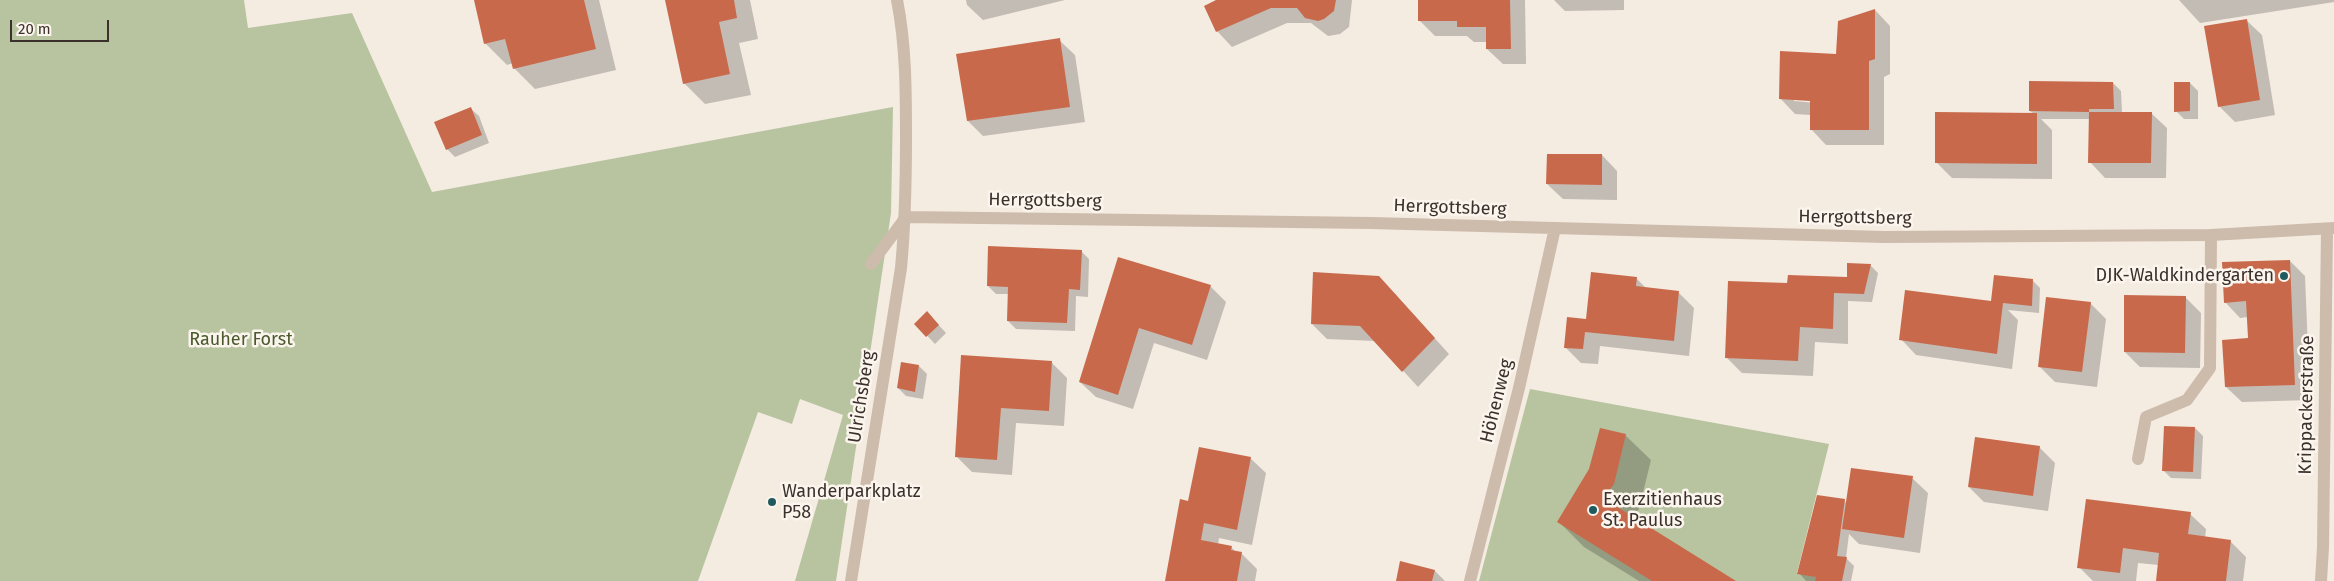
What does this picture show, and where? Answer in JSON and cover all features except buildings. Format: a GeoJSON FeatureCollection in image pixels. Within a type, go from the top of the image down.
{"type":"FeatureCollection","features":[{"type":"Feature","properties":{"kind":"street"},"geometry":{"type":"LineString","coordinates":[[871,264],[906,217],[906,96],[901,20],[897,0]]}},
{"type":"Feature","properties":{"kind":"street","name":"Herrgottsberg"},"geometry":{"type":"LineString","coordinates":[[906,217],[1370,223],[1884,237],[2211,234],[2331,228]]}},
{"type":"Feature","properties":{"kind":"street","name":"Ulrichsberg"},"geometry":{"type":"LineString","coordinates":[[851,581],[901,268],[906,217]]}},
{"type":"Feature","properties":{"kind":"street","name":"Höhenweg"},"geometry":{"type":"LineString","coordinates":[[1470,581],[1519,388],[1556,228]]}},
{"type":"Feature","properties":{"kind":"street","name":"Krippackerstraße"},"geometry":{"type":"LineString","coordinates":[[2320,581],[2323,547],[2331,228]]}},
{"type":"Feature","properties":{"kind":"street"},"geometry":{"type":"LineString","coordinates":[[2138,459],[2146,417],[2187,400],[2210,368],[2211,234]]}},
{"type":"Feature","properties":{"kind":"green space","name":"Rauher Forst"},"geometry":{"type":"Polygon","coordinates":[[[0,0],[244,0],[248,28],[352,13],[432,192],[893,107],[891,213],[836,581],[795,581],[843,415],[800,399],[792,424],[758,412],[698,581],[0,581],[0,0]]]}},
{"type":"Feature","properties":{"kind":"green space"},"geometry":{"type":"Polygon","coordinates":[[[1530,389],[1829,444],[1797,573],[1839,581],[1479,581],[1530,389]]]}},
{"type":"Feature","properties":{"kind":"place","name":"DJK-Waldkindergarten"},"geometry":{"type":"Point","coordinates":[2284,276]}},
{"type":"Feature","properties":{"kind":"place","name":"Wanderparkplatz P58"},"geometry":{"type":"Point","coordinates":[772,502]}},
{"type":"Feature","properties":{"kind":"place","name":"Exerzitienhaus St. Paulus"},"geometry":{"type":"Point","coordinates":[1593,510]}}]}
